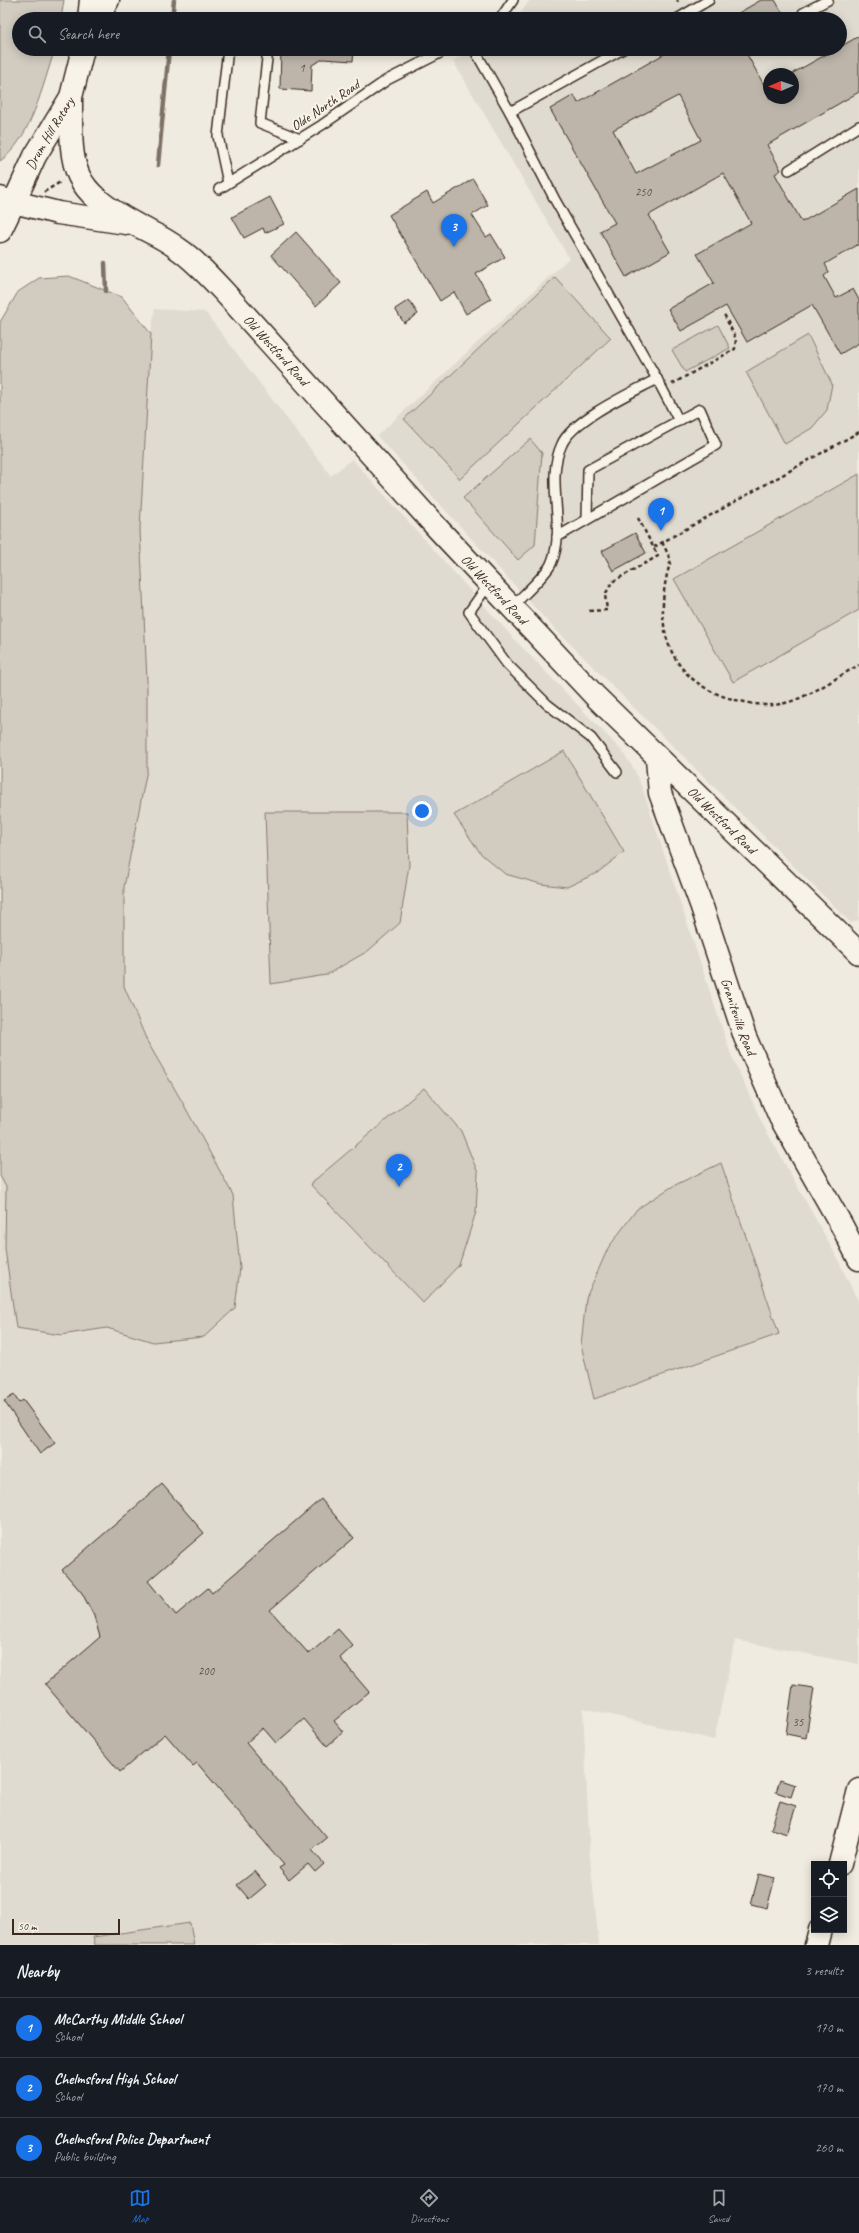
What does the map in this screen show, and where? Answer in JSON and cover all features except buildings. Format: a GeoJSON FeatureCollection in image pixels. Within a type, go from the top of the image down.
{"type":"FeatureCollection","features":[{"type":"Feature","properties":{"kind":"main road"},"geometry":{"type":"LineString","coordinates":[[90,12],[91,0]]}},
{"type":"Feature","properties":{"kind":"main road"},"geometry":{"type":"LineString","coordinates":[[101,12],[108,0]]}},
{"type":"Feature","properties":{"kind":"main road","name":"Drum Hill Rotary"},"geometry":{"type":"LineString","coordinates":[[0,231],[7,200],[71,97],[81,56]]}},
{"type":"Feature","properties":{"kind":"main road","name":"Old Westford Road"},"geometry":{"type":"LineString","coordinates":[[71,97],[72,151],[81,183],[89,193],[107,208],[177,248],[226,294],[511,608],[657,759],[859,953]]}},
{"type":"Feature","properties":{"kind":"main road","name":"Old Westford Road"},"geometry":{"type":"LineString","coordinates":[[7,200],[58,213],[135,224]]}},
{"type":"Feature","properties":{"kind":"main road","name":"Graniteville Road"},"geometry":{"type":"LineString","coordinates":[[657,759],[660,793],[702,907],[745,1037],[780,1117],[859,1259]]}},
{"type":"Feature","properties":{"kind":"main road"},"geometry":{"type":"LineString","coordinates":[[841,1861],[859,1790]]}},
{"type":"Feature","properties":{"kind":"main road"},"geometry":{"type":"LineString","coordinates":[[816,1945],[819,1933]]}},
{"type":"Feature","properties":{"kind":"lane"},"geometry":{"type":"LineString","coordinates":[[505,12],[513,0]]}},
{"type":"Feature","properties":{"kind":"lane"},"geometry":{"type":"LineString","coordinates":[[689,12],[709,0]]}},
{"type":"Feature","properties":{"kind":"lane"},"geometry":{"type":"LineString","coordinates":[[806,12],[828,0]]}},
{"type":"Feature","properties":{"kind":"lane"},"geometry":{"type":"LineString","coordinates":[[227,56],[218,136],[228,183]]}},
{"type":"Feature","properties":{"kind":"lane"},"geometry":{"type":"LineString","coordinates":[[267,56],[260,123],[300,139]]}},
{"type":"Feature","properties":{"kind":"lane","name":"Olde North Road"},"geometry":{"type":"LineString","coordinates":[[219,189],[300,139],[387,80],[434,56]]}},
{"type":"Feature","properties":{"kind":"lane"},"geometry":{"type":"LineString","coordinates":[[478,56],[510,112],[555,200],[657,379],[679,421]]}},
{"type":"Feature","properties":{"kind":"lane"},"geometry":{"type":"LineString","coordinates":[[510,112],[610,56]]}},
{"type":"Feature","properties":{"kind":"lane"},"geometry":{"type":"LineString","coordinates":[[789,170],[859,126]]}},
{"type":"Feature","properties":{"kind":"lane"},"geometry":{"type":"LineString","coordinates":[[511,608],[550,565],[558,537],[556,467],[562,443],[586,418],[657,379]]}},
{"type":"Feature","properties":{"kind":"lane"},"geometry":{"type":"LineString","coordinates":[[558,537],[586,519],[716,445],[700,409],[588,470],[586,519]]}},
{"type":"Feature","properties":{"kind":"lane"},"geometry":{"type":"LineString","coordinates":[[489,584],[469,612],[507,664],[547,704],[590,738],[617,772]]}},
{"type":"Feature","properties":{"kind":"path"},"geometry":{"type":"LineString","coordinates":[[41,197],[46,190],[67,178]]}},
{"type":"Feature","properties":{"kind":"path"},"geometry":{"type":"LineString","coordinates":[[670,385],[735,349],[736,339],[723,312]]}},
{"type":"Feature","properties":{"kind":"path"},"geometry":{"type":"LineString","coordinates":[[654,547],[859,432]]}},
{"type":"Feature","properties":{"kind":"path"},"geometry":{"type":"LineString","coordinates":[[589,610],[607,610],[605,595],[612,582],[658,556],[638,518]]}},
{"type":"Feature","properties":{"kind":"path"},"geometry":{"type":"LineString","coordinates":[[662,542],[671,560],[664,582],[662,605],[664,634],[677,663],[697,684],[720,696],[745,702],[774,705],[801,697],[859,665]]}},
{"type":"Feature","properties":{"kind":"shaded area"},"geometry":{"type":"Polygon","coordinates":[[[0,0],[64,0],[62,12],[12,12],[12,56],[53,56],[35,110],[28,126],[11,152],[0,161],[0,0]]]}},
{"type":"Feature","properties":{"kind":"shaded area"},"geometry":{"type":"Polygon","coordinates":[[[530,0],[859,0],[859,920],[851,923],[551,625],[377,436],[569,258],[453,61],[463,56],[847,56],[847,12],[522,12],[530,0]]]}},
{"type":"Feature","properties":{"kind":"shaded area"},"geometry":{"type":"Polygon","coordinates":[[[69,276],[122,297],[151,334],[140,529],[147,680],[147,770],[124,887],[124,986],[147,1041],[233,1195],[240,1268],[235,1308],[204,1337],[153,1342],[107,1328],[61,1335],[16,1328],[5,1249],[6,1187],[0,1176],[0,322],[18,292],[39,278],[69,276]]]}},
{"type":"Feature","properties":{"kind":"shaded area"},"geometry":{"type":"Polygon","coordinates":[[[555,277],[611,338],[460,479],[404,419],[555,277]]]}},
{"type":"Feature","properties":{"kind":"shaded area"},"geometry":{"type":"Polygon","coordinates":[[[155,309],[205,312],[331,476],[352,459],[515,640],[622,751],[634,769],[643,790],[730,1052],[762,1123],[834,1252],[859,1303],[859,1664],[735,1640],[714,1740],[583,1708],[590,1858],[599,1945],[0,1945],[0,643],[131,452],[155,309]]]}},
{"type":"Feature","properties":{"kind":"shaded area"},"geometry":{"type":"Polygon","coordinates":[[[718,325],[730,348],[685,372],[672,350],[718,325]]]}},
{"type":"Feature","properties":{"kind":"shaded area"},"geometry":{"type":"Polygon","coordinates":[[[808,335],[832,384],[827,410],[812,428],[785,444],[746,372],[808,335]]]}},
{"type":"Feature","properties":{"kind":"shaded area"},"geometry":{"type":"Polygon","coordinates":[[[530,439],[542,453],[535,545],[518,560],[463,498],[530,439]]]}},
{"type":"Feature","properties":{"kind":"shaded area"},"geometry":{"type":"Polygon","coordinates":[[[859,474],[859,610],[733,682],[674,579],[859,474]]]}},
{"type":"Feature","properties":{"kind":"shaded area"},"geometry":{"type":"Polygon","coordinates":[[[564,751],[624,852],[597,873],[567,887],[541,884],[505,874],[481,854],[454,815],[564,751]]]}},
{"type":"Feature","properties":{"kind":"shaded area"},"geometry":{"type":"Polygon","coordinates":[[[265,812],[407,812],[409,865],[400,923],[368,951],[326,975],[271,984],[265,812]]]}},
{"type":"Feature","properties":{"kind":"shaded area"},"geometry":{"type":"Polygon","coordinates":[[[424,1088],[461,1131],[478,1173],[476,1212],[459,1265],[423,1303],[310,1184],[424,1088]]]}},
{"type":"Feature","properties":{"kind":"shaded area"},"geometry":{"type":"Polygon","coordinates":[[[721,1163],[779,1334],[594,1399],[581,1345],[586,1298],[608,1248],[637,1209],[673,1186],[721,1163]]]}},
{"type":"Feature","properties":{"kind":"shaded area"},"geometry":{"type":"Polygon","coordinates":[[[190,1923],[194,1945],[95,1945],[93,1937],[190,1923]]]}},
{"type":"Feature","properties":{"kind":"waterway"},"geometry":{"type":"LineString","coordinates":[[173,12],[174,0]]}},
{"type":"Feature","properties":{"kind":"waterway"},"geometry":{"type":"LineString","coordinates":[[158,165],[168,56]]}},
{"type":"Feature","properties":{"kind":"waterway"},"geometry":{"type":"LineString","coordinates":[[105,263],[106,291]]}},
{"type":"Feature","properties":{"kind":"place","name":"Chelmsford Police Department"},"geometry":{"type":"Point","coordinates":[454,247]}},
{"type":"Feature","properties":{"kind":"place","name":"McCarthy Middle School"},"geometry":{"type":"Point","coordinates":[661,531]}},
{"type":"Feature","properties":{"kind":"place","name":"Chelmsford High School"},"geometry":{"type":"Point","coordinates":[399,1187]}}]}
